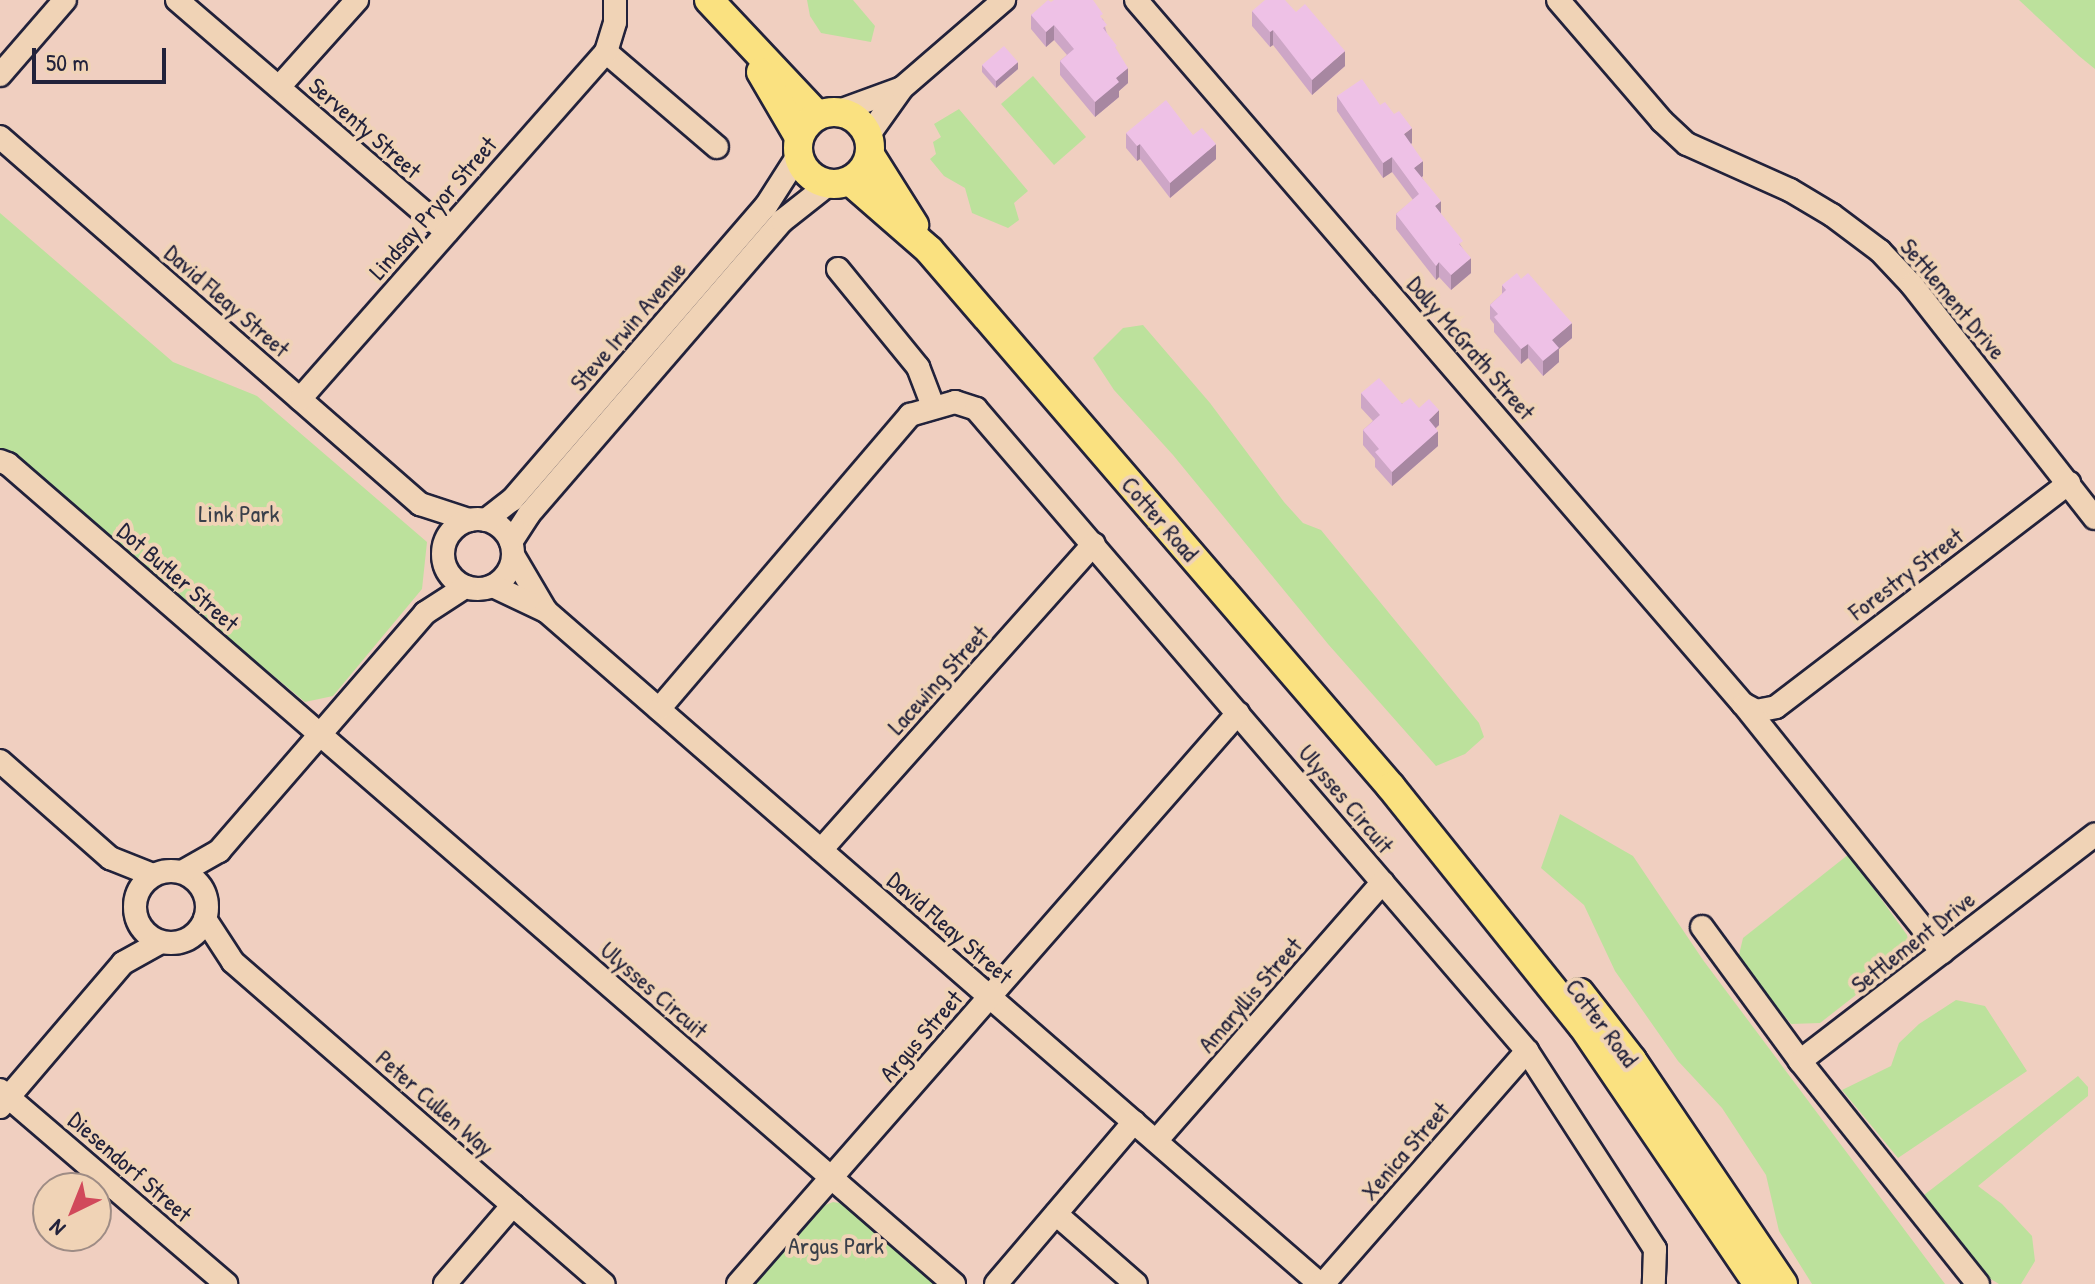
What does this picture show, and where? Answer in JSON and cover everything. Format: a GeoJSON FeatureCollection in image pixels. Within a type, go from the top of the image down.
{"type":"FeatureCollection","features":[{"type":"Feature","properties":{"kind":"main road"},"geometry":{"type":"LineString","coordinates":[[709,0],[739,35],[828,113],[857,119],[869,146],[859,175],[839,182],[809,174],[798,146],[739,35]]}},
{"type":"Feature","properties":{"kind":"main road"},"geometry":{"type":"LineString","coordinates":[[798,146],[828,113]]}},
{"type":"Feature","properties":{"kind":"main road","name":"Cotter Road"},"geometry":{"type":"LineString","coordinates":[[869,146],[929,250],[1391,787],[1455,849],[1577,989],[1632,1060],[1772,1282]]}},
{"type":"Feature","properties":{"kind":"main road","name":"Cotter Road"},"geometry":{"type":"LineString","coordinates":[[839,182],[929,250]]}},
{"type":"Feature","properties":{"kind":"street"},"geometry":{"type":"LineString","coordinates":[[0,75],[65,0]]}},
{"type":"Feature","properties":{"kind":"street","name":"Serventy Street"},"geometry":{"type":"LineString","coordinates":[[177,0],[447,232]]}},
{"type":"Feature","properties":{"kind":"street"},"geometry":{"type":"LineString","coordinates":[[279,87],[357,0]]}},
{"type":"Feature","properties":{"kind":"street","name":"Lindsay Pryor Street"},"geometry":{"type":"LineString","coordinates":[[300,399],[606,52],[615,22],[615,0]]}},
{"type":"Feature","properties":{"kind":"street"},"geometry":{"type":"LineString","coordinates":[[869,146],[902,88],[1004,0]]}},
{"type":"Feature","properties":{"kind":"street","name":"Dolly McGrath Street"},"geometry":{"type":"LineString","coordinates":[[1136,0],[1743,704],[1942,952]]}},
{"type":"Feature","properties":{"kind":"street","name":"Settlement Drive"},"geometry":{"type":"LineString","coordinates":[[1558,0],[1662,121],[1687,144],[1790,190],[1832,215],[1880,251],[1912,285],[2095,518]]}},
{"type":"Feature","properties":{"kind":"street"},"geometry":{"type":"LineString","coordinates":[[606,52],[717,147]]}},
{"type":"Feature","properties":{"kind":"street"},"geometry":{"type":"LineString","coordinates":[[828,113],[902,88]]}},
{"type":"Feature","properties":{"kind":"street","name":"David Fleay Street"},"geometry":{"type":"LineString","coordinates":[[0,137],[420,504],[477,520]]}},
{"type":"Feature","properties":{"kind":"street","name":"Steve Irwin Avenue"},"geometry":{"type":"LineString","coordinates":[[477,520],[512,500],[756,218],[798,146]]}},
{"type":"Feature","properties":{"kind":"street","name":"Steve Irwin Avenue"},"geometry":{"type":"LineString","coordinates":[[512,548],[529,514],[782,221],[839,182]]}},
{"type":"Feature","properties":{"kind":"street"},"geometry":{"type":"LineString","coordinates":[[659,709],[910,415],[933,406],[918,367],[838,269]]}},
{"type":"Feature","properties":{"kind":"street","name":"Ulysses Circuit"},"geometry":{"type":"LineString","coordinates":[[933,406],[955,402],[976,409],[1527,1051],[1655,1249],[1654,1284]]}},
{"type":"Feature","properties":{"kind":"street","name":"Dot Butler Street"},"geometry":{"type":"LineString","coordinates":[[0,461],[8,464],[320,734]]}},
{"type":"Feature","properties":{"kind":"street","name":"Forestry Street"},"geometry":{"type":"LineString","coordinates":[[1743,704],[1756,711],[1776,707],[2069,483]]}},
{"type":"Feature","properties":{"kind":"street","name":"David Fleay Street"},"geometry":{"type":"LineString","coordinates":[[420,504],[444,562]]}},
{"type":"Feature","properties":{"kind":"street"},"geometry":{"type":"LineString","coordinates":[[182,872],[219,851],[425,613],[465,587],[484,589],[493,586],[508,573],[512,548],[497,524],[477,520],[449,533],[444,562],[425,613]]}},
{"type":"Feature","properties":{"kind":"street","name":"Lacewing Street"},"geometry":{"type":"LineString","coordinates":[[821,850],[1094,544]]}},
{"type":"Feature","properties":{"kind":"street","name":"David Fleay Street"},"geometry":{"type":"LineString","coordinates":[[512,548],[546,611]]}},
{"type":"Feature","properties":{"kind":"street"},"geometry":{"type":"LineString","coordinates":[[444,562],[465,587]]}},
{"type":"Feature","properties":{"kind":"street","name":"David Fleay Street"},"geometry":{"type":"LineString","coordinates":[[493,586],[546,611],[1322,1284]]}},
{"type":"Feature","properties":{"kind":"street","name":"Argus Street"},"geometry":{"type":"LineString","coordinates":[[738,1284],[1238,713]]}},
{"type":"Feature","properties":{"kind":"street","name":"Ulysses Circuit"},"geometry":{"type":"LineString","coordinates":[[320,734],[954,1284]]}},
{"type":"Feature","properties":{"kind":"street","name":"Peter Cullen Way"},"geometry":{"type":"LineString","coordinates":[[0,761],[110,858],[153,875],[182,872]]}},
{"type":"Feature","properties":{"kind":"street","name":"Settlement Drive"},"geometry":{"type":"LineString","coordinates":[[1800,1061],[2095,835]]}},
{"type":"Feature","properties":{"kind":"street"},"geometry":{"type":"LineString","coordinates":[[3,1098],[123,963],[170,942],[191,937],[205,919],[205,893],[219,851]]}},
{"type":"Feature","properties":{"kind":"street","name":"Peter Cullen Way"},"geometry":{"type":"LineString","coordinates":[[110,858],[142,930],[233,962]]}},
{"type":"Feature","properties":{"kind":"street"},"geometry":{"type":"LineString","coordinates":[[182,872],[193,878],[205,893]]}},
{"type":"Feature","properties":{"kind":"street"},"geometry":{"type":"LineString","coordinates":[[123,963],[139,888],[153,875]]}},
{"type":"Feature","properties":{"kind":"street","name":"Amaryllis Street"},"geometry":{"type":"LineString","coordinates":[[1156,1141],[1383,882]]}},
{"type":"Feature","properties":{"kind":"street","name":"Peter Cullen Way"},"geometry":{"type":"LineString","coordinates":[[205,919],[233,962],[604,1284]]}},
{"type":"Feature","properties":{"kind":"street"},"geometry":{"type":"LineString","coordinates":[[1702,927],[1800,1061],[1978,1284]]}},
{"type":"Feature","properties":{"kind":"street","name":"Xenica Street"},"geometry":{"type":"LineString","coordinates":[[1322,1284],[1527,1051]]}},
{"type":"Feature","properties":{"kind":"street","name":"Diesendorf Street"},"geometry":{"type":"LineString","coordinates":[[3,1098],[226,1284]]}},
{"type":"Feature","properties":{"kind":"street"},"geometry":{"type":"LineString","coordinates":[[996,1284],[1134,1122]]}},
{"type":"Feature","properties":{"kind":"street"},"geometry":{"type":"LineString","coordinates":[[445,1284],[513,1205]]}},
{"type":"Feature","properties":{"kind":"street"},"geometry":{"type":"LineString","coordinates":[[1056,1214],[1136,1284]]}},
{"type":"Feature","properties":{"kind":"green space"},"geometry":{"type":"Polygon","coordinates":[[[807,0],[853,0],[875,26],[871,42],[821,33],[810,16],[807,0]]]}},
{"type":"Feature","properties":{"kind":"green space"},"geometry":{"type":"Polygon","coordinates":[[[2019,0],[2095,0],[2095,69],[2079,56],[2019,0]]]}},
{"type":"Feature","properties":{"kind":"green space"},"geometry":{"type":"Polygon","coordinates":[[[1033,76],[1086,137],[1054,165],[1001,104],[1033,76]]]}},
{"type":"Feature","properties":{"kind":"green space"},"geometry":{"type":"Polygon","coordinates":[[[959,109],[1028,191],[1014,203],[1019,220],[1008,228],[972,213],[965,188],[944,176],[930,159],[936,154],[933,142],[941,137],[934,124],[959,109]]]}},
{"type":"Feature","properties":{"kind":"green space","name":"Link Park"},"geometry":{"type":"Polygon","coordinates":[[[0,213],[173,362],[257,396],[427,542],[422,589],[333,696],[305,702],[0,450],[0,213]]]}},
{"type":"Feature","properties":{"kind":"green space"},"geometry":{"type":"Polygon","coordinates":[[[1143,325],[1210,403],[1284,502],[1303,523],[1321,530],[1479,723],[1484,737],[1465,754],[1436,766],[1328,644],[1173,455],[1114,390],[1093,358],[1123,328],[1143,325]]]}},
{"type":"Feature","properties":{"kind":"green space"},"geometry":{"type":"Polygon","coordinates":[[[1560,814],[1633,856],[1703,960],[1945,1284],[1812,1284],[1779,1231],[1766,1175],[1722,1108],[1678,1061],[1615,971],[1584,905],[1541,868],[1560,814]]]}},
{"type":"Feature","properties":{"kind":"green space"},"geometry":{"type":"Polygon","coordinates":[[[1849,854],[1907,935],[1911,952],[1820,1023],[1791,1024],[1738,959],[1743,938],[1849,854]]]}},
{"type":"Feature","properties":{"kind":"green space"},"geometry":{"type":"Polygon","coordinates":[[[1956,1000],[1985,1006],[2027,1071],[1898,1158],[1842,1090],[1891,1066],[1899,1043],[1919,1024],[1956,1000]]]}},
{"type":"Feature","properties":{"kind":"green space"},"geometry":{"type":"Polygon","coordinates":[[[2078,1076],[2088,1087],[2088,1096],[1978,1186],[2002,1204],[2032,1236],[2035,1261],[2021,1284],[1999,1284],[1984,1275],[1924,1195],[2078,1076]]]}},
{"type":"Feature","properties":{"kind":"green space","name":"Argus Park"},"geometry":{"type":"Polygon","coordinates":[[[833,1202],[845,1204],[938,1284],[751,1284],[818,1208],[833,1202]]]}},
{"type":"Feature","properties":{"kind":"building"},"geometry":{"type":"Polygon","coordinates":[[[1048,0],[1093,0],[1107,25],[1103,28],[1128,68],[1116,78],[1119,82],[1095,102],[1060,61],[1074,49],[1054,25],[1046,32],[1031,15],[1048,0]]]}},
{"type":"Feature","properties":{"kind":"building"},"geometry":{"type":"Polygon","coordinates":[[[1265,0],[1285,0],[1296,12],[1305,4],[1345,51],[1312,80],[1273,30],[1270,32],[1252,11],[1265,0]]]}},
{"type":"Feature","properties":{"kind":"building"},"geometry":{"type":"Polygon","coordinates":[[[1004,46],[1018,62],[996,81],[982,65],[1004,46]]]}},
{"type":"Feature","properties":{"kind":"building"},"geometry":{"type":"Polygon","coordinates":[[[1362,79],[1380,105],[1385,102],[1394,114],[1399,111],[1412,128],[1404,134],[1423,161],[1414,168],[1441,201],[1435,206],[1463,241],[1459,244],[1471,258],[1451,275],[1439,262],[1436,266],[1396,214],[1419,194],[1392,157],[1383,163],[1337,96],[1362,79]]]}},
{"type":"Feature","properties":{"kind":"building"},"geometry":{"type":"Polygon","coordinates":[[[1166,100],[1193,135],[1202,128],[1216,144],[1170,183],[1140,144],[1137,146],[1126,133],[1166,100]]]}},
{"type":"Feature","properties":{"kind":"building"},"geometry":{"type":"Polygon","coordinates":[[[1517,273],[1521,279],[1528,273],[1572,323],[1552,340],[1559,348],[1543,361],[1528,344],[1521,349],[1494,317],[1498,314],[1490,305],[1506,290],[1502,285],[1517,273]]]}},
{"type":"Feature","properties":{"kind":"building"},"geometry":{"type":"Polygon","coordinates":[[[1379,378],[1402,404],[1410,398],[1419,408],[1429,399],[1439,410],[1429,420],[1438,431],[1392,472],[1375,452],[1379,449],[1363,430],[1380,415],[1361,393],[1379,378]]]}}]}
